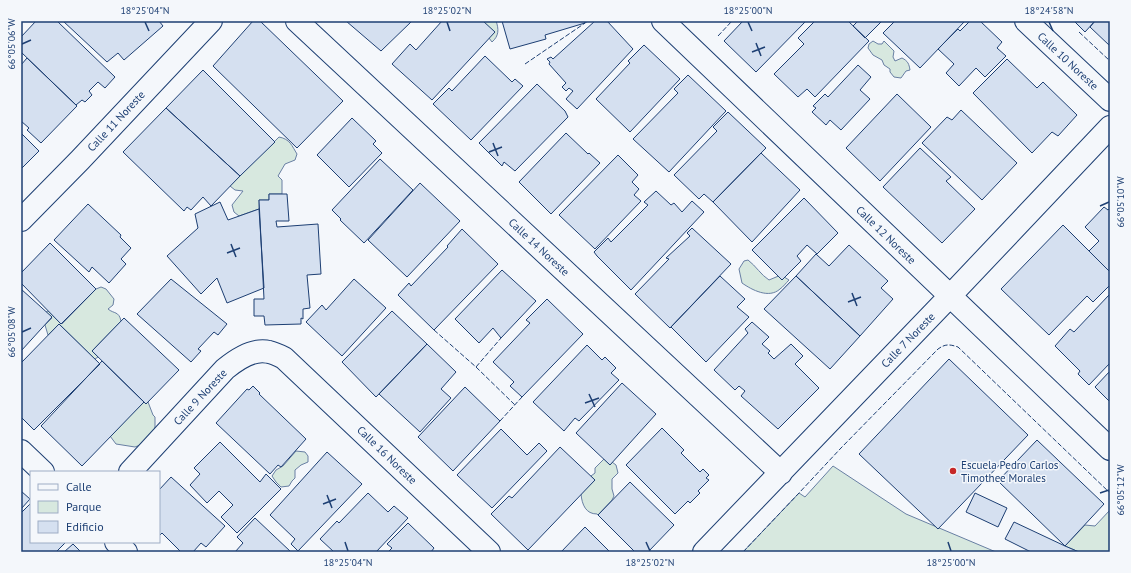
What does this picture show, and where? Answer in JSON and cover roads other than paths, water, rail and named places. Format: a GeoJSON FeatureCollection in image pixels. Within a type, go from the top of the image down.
{"type":"FeatureCollection","features":[{"type":"Feature","properties":{"kind":"street","name":"Calle 11 Noreste"},"geometry":{"type":"LineString","coordinates":[[21,220],[80,160],[211,21]]}},
{"type":"Feature","properties":{"kind":"street","name":"Calle 14 Noreste"},"geometry":{"type":"LineString","coordinates":[[297,21],[780,473]]}},
{"type":"Feature","properties":{"kind":"street","name":"Calle 12 Noreste"},"geometry":{"type":"LineString","coordinates":[[663,21],[1110,449]]}},
{"type":"Feature","properties":{"kind":"street","name":"Calle 10 Noreste"},"geometry":{"type":"LineString","coordinates":[[1026,21],[1110,100]]}},
{"type":"Feature","properties":{"kind":"street","name":"Calle 7 Noreste"},"geometry":{"type":"LineString","coordinates":[[704,552],[1110,127]]}},
{"type":"Feature","properties":{"kind":"street","name":"Calle 9 Noreste"},"geometry":{"type":"LineString","coordinates":[[131,471],[225,369],[238,359],[255,352],[268,351],[284,358]]}},
{"type":"Feature","properties":{"kind":"street","name":"Calle 16 Noreste"},"geometry":{"type":"LineString","coordinates":[[284,358],[489,552]]}},
{"type":"Feature","properties":{"kind":"street"},"geometry":{"type":"LineString","coordinates":[[21,451],[42,471]]}},
{"type":"Feature","properties":{"kind":"street"},"geometry":{"type":"LineString","coordinates":[[117,543],[126,552]]}},
{"type":"Feature","properties":{"kind":"place","name":"Escuela Pedro Carlos Timothee Morales"},"geometry":{"type":"Point","coordinates":[953,471]}}]}
